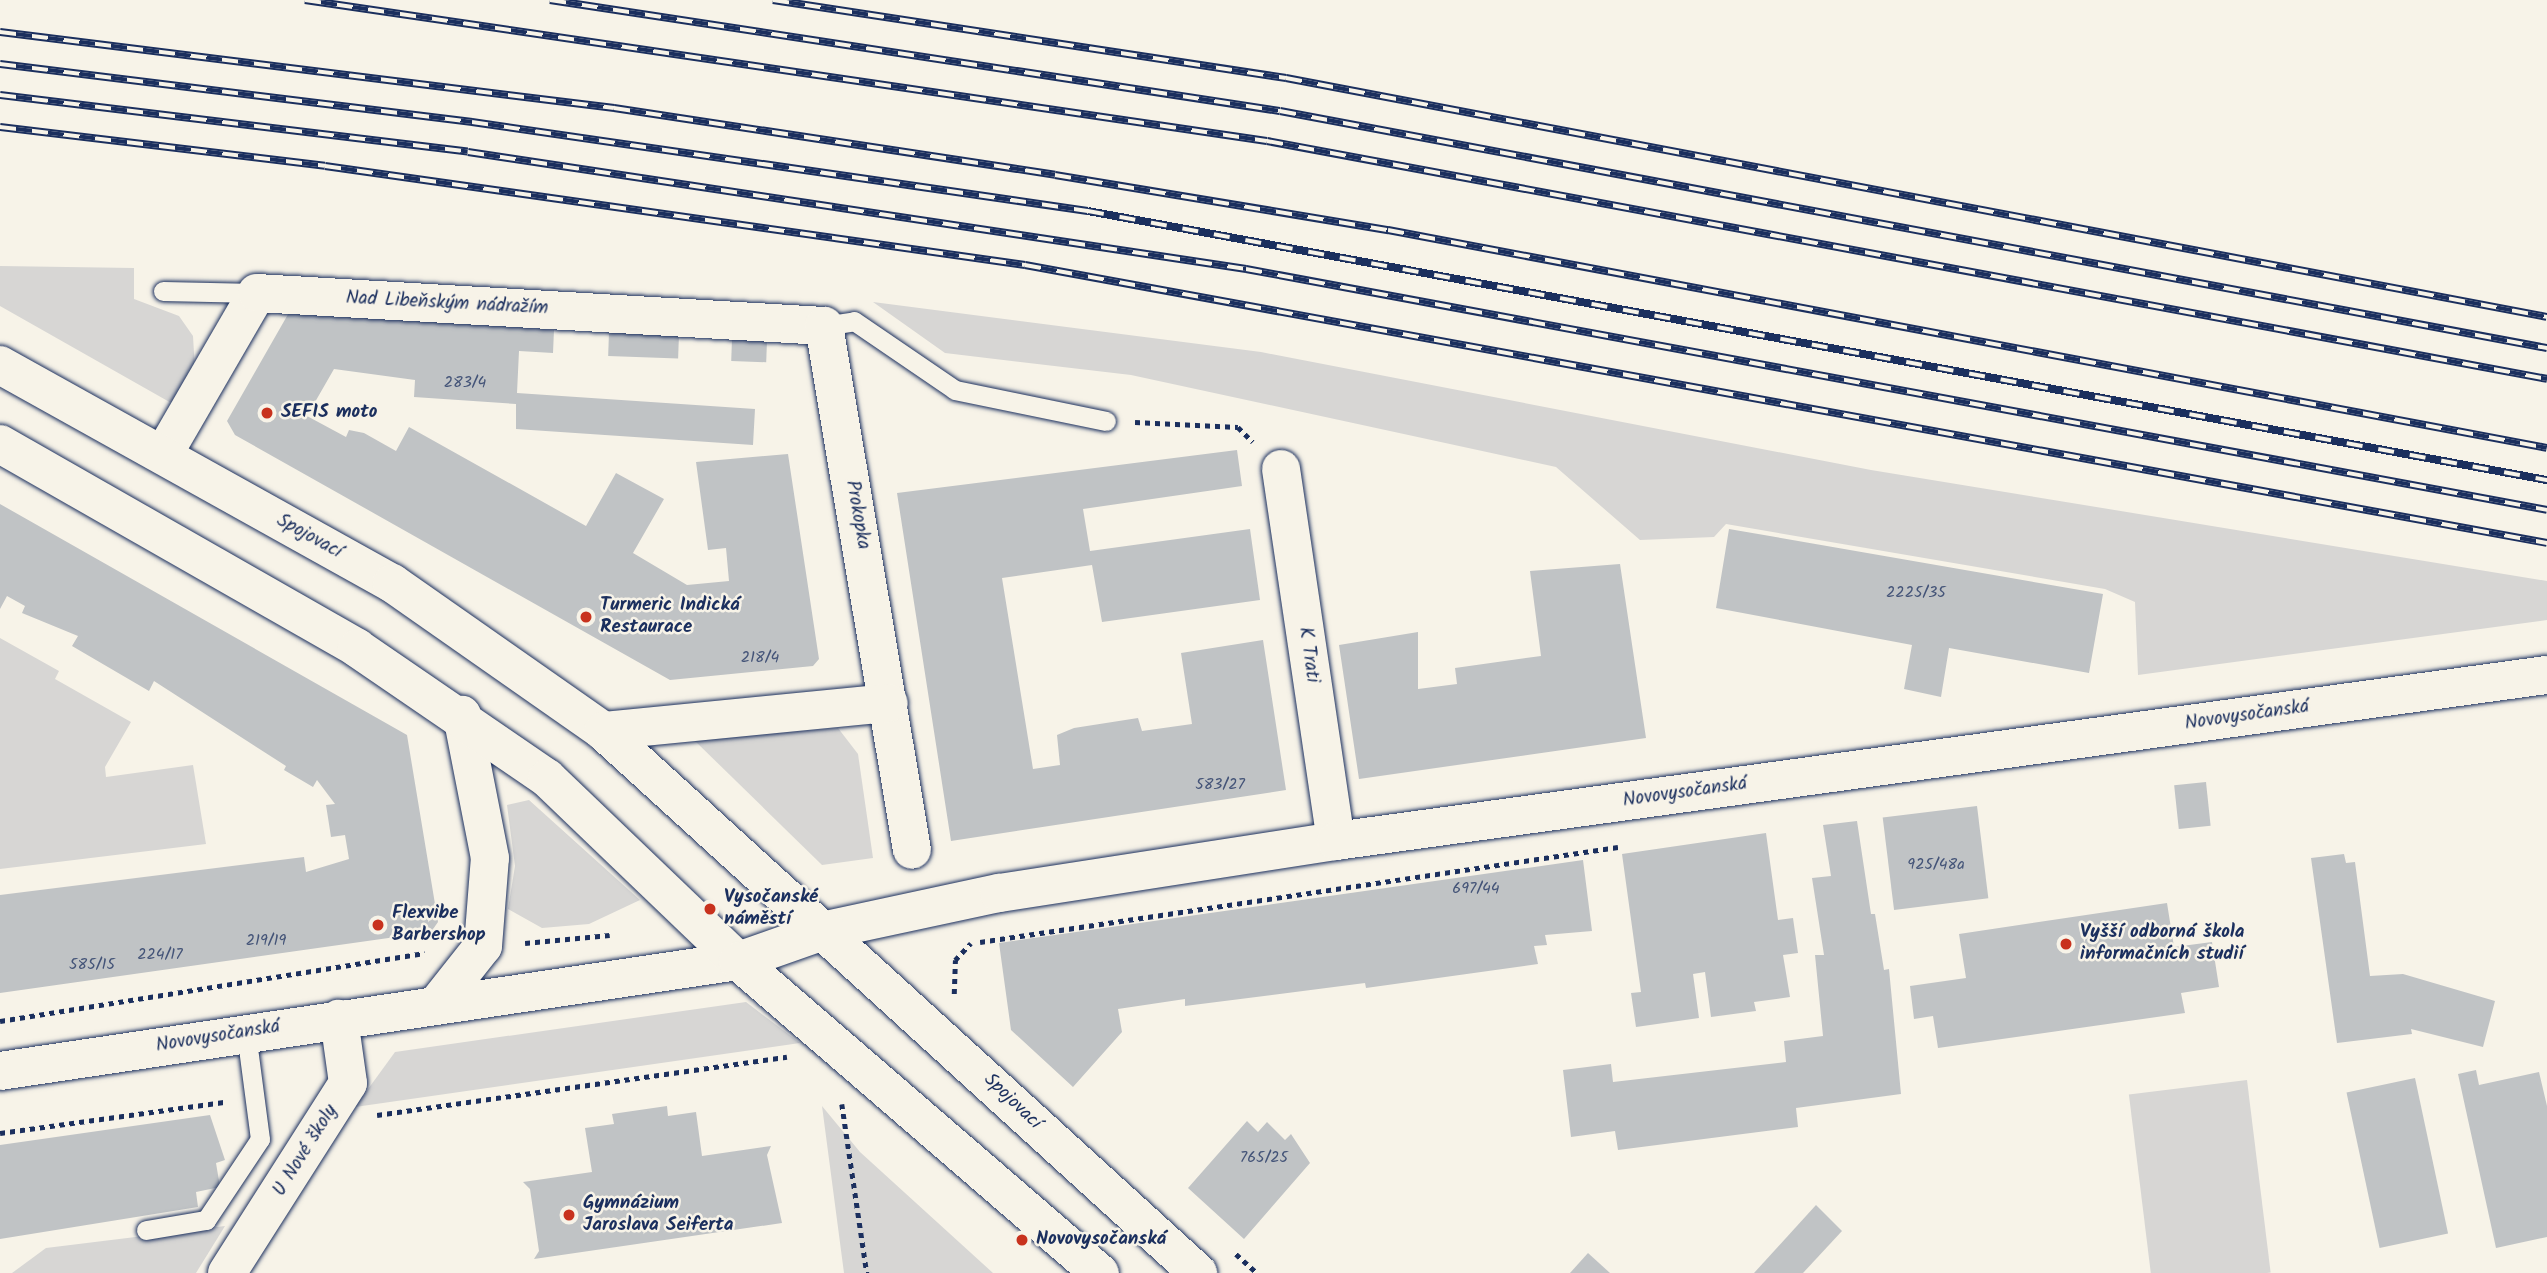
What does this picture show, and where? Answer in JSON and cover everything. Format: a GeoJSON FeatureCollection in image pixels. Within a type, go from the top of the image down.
{"type":"FeatureCollection","features":[{"type":"Feature","properties":{"kind":"main road","name":"Nad Libeňským nádražím"},"geometry":{"type":"LineString","coordinates":[[257,293],[824,326]]}},
{"type":"Feature","properties":{"kind":"main road"},"geometry":{"type":"LineString","coordinates":[[163,455],[257,293]]}},
{"type":"Feature","properties":{"kind":"main road","name":"Prokopka"},"geometry":{"type":"LineString","coordinates":[[824,326],[889,703]]}},
{"type":"Feature","properties":{"kind":"main road","name":"Spojovací"},"geometry":{"type":"LineString","coordinates":[[0,365],[392,583],[603,731]]}},
{"type":"Feature","properties":{"kind":"main road"},"geometry":{"type":"LineString","coordinates":[[0,444],[462,715],[547,778],[738,961],[1100,1273]]}},
{"type":"Feature","properties":{"kind":"main road","name":"K Trati"},"geometry":{"type":"LineString","coordinates":[[1281,469],[1336,841]]}},
{"type":"Feature","properties":{"kind":"main road","name":"Novovysočanská"},"geometry":{"type":"LineString","coordinates":[[827,930],[999,893],[1336,841],[2547,675]]}},
{"type":"Feature","properties":{"kind":"main road"},"geometry":{"type":"LineString","coordinates":[[603,731],[889,703],[912,850]]}},
{"type":"Feature","properties":{"kind":"main road"},"geometry":{"type":"LineString","coordinates":[[436,1004],[483,946],[490,858],[462,715]]}},
{"type":"Feature","properties":{"kind":"main road"},"geometry":{"type":"LineString","coordinates":[[436,1004],[738,961],[827,930],[603,731]]}},
{"type":"Feature","properties":{"kind":"main road","name":"Spojovací"},"geometry":{"type":"LineString","coordinates":[[827,930],[1198,1273]]}},
{"type":"Feature","properties":{"kind":"main road","name":"Novovysočanská"},"geometry":{"type":"LineString","coordinates":[[0,1071],[436,1004]]}},
{"type":"Feature","properties":{"kind":"main road","name":"U Nové školy"},"geometry":{"type":"LineString","coordinates":[[227,1273],[348,1083],[339,1019]]}},
{"type":"Feature","properties":{"kind":"lane"},"geometry":{"type":"LineString","coordinates":[[163,290],[257,293]]}},
{"type":"Feature","properties":{"kind":"lane"},"geometry":{"type":"LineString","coordinates":[[824,326],[854,321],[954,390],[1106,421]]}},
{"type":"Feature","properties":{"kind":"lane"},"geometry":{"type":"LineString","coordinates":[[146,1230],[206,1220],[260,1139],[246,1033]]}},
{"type":"Feature","properties":{"kind":"path"},"geometry":{"type":"LineString","coordinates":[[1106,421],[1238,427],[1281,469]]}},
{"type":"Feature","properties":{"kind":"path"},"geometry":{"type":"LineString","coordinates":[[958,1005],[951,984],[954,960],[970,944],[1634,845]]}},
{"type":"Feature","properties":{"kind":"path"},"geometry":{"type":"LineString","coordinates":[[516,944],[610,934]]}},
{"type":"Feature","properties":{"kind":"path"},"geometry":{"type":"LineString","coordinates":[[0,1021],[432,952]]}},
{"type":"Feature","properties":{"kind":"path"},"geometry":{"type":"LineString","coordinates":[[363,1117],[791,1056]]}},
{"type":"Feature","properties":{"kind":"path"},"geometry":{"type":"LineString","coordinates":[[842,1098],[867,1273]]}},
{"type":"Feature","properties":{"kind":"path"},"geometry":{"type":"LineString","coordinates":[[0,1133],[235,1100]]}},
{"type":"Feature","properties":{"kind":"path"},"geometry":{"type":"LineString","coordinates":[[1232,1250],[1257,1273]]}},
{"type":"Feature","properties":{"kind":"shaded area"},"geometry":{"type":"Polygon","coordinates":[[[0,266],[134,268],[134,299],[179,316],[193,336],[195,370],[173,404],[0,306],[0,266]]]}},
{"type":"Feature","properties":{"kind":"shaded area"},"geometry":{"type":"Polygon","coordinates":[[[873,302],[1261,352],[1871,470],[2547,581],[2547,620],[2138,675],[2135,602],[2105,589],[1726,524],[1714,537],[1640,540],[1556,467],[1131,375],[945,353],[873,302]]]}},
{"type":"Feature","properties":{"kind":"shaded area"},"geometry":{"type":"Polygon","coordinates":[[[0,638],[59,671],[55,679],[131,722],[105,767],[106,777],[193,765],[206,844],[0,869],[0,638]]]}},
{"type":"Feature","properties":{"kind":"shaded area"},"geometry":{"type":"Polygon","coordinates":[[[838,728],[858,754],[873,858],[822,865],[694,740],[838,728]]]}},
{"type":"Feature","properties":{"kind":"shaded area"},"geometry":{"type":"Polygon","coordinates":[[[529,800],[640,900],[589,924],[542,928],[508,909],[515,866],[507,805],[529,800]]]}},
{"type":"Feature","properties":{"kind":"shaded area"},"geometry":{"type":"Polygon","coordinates":[[[746,1002],[800,1043],[355,1107],[395,1052],[746,1002]]]}},
{"type":"Feature","properties":{"kind":"shaded area"},"geometry":{"type":"Polygon","coordinates":[[[2247,1080],[2271,1273],[2151,1273],[2129,1095],[2247,1080]]]}},
{"type":"Feature","properties":{"kind":"shaded area"},"geometry":{"type":"Polygon","coordinates":[[[822,1106],[860,1152],[993,1273],[844,1273],[822,1106]]]}},
{"type":"Feature","properties":{"kind":"shaded area"},"geometry":{"type":"Polygon","coordinates":[[[225,1226],[196,1273],[12,1273],[46,1248],[225,1226]]]}},
{"type":"Feature","properties":{"kind":"building"},"geometry":{"type":"Polygon","coordinates":[[[291,309],[554,330],[553,353],[519,351],[517,393],[755,409],[753,445],[516,429],[516,404],[414,397],[415,380],[334,369],[307,416],[346,437],[349,430],[364,433],[396,451],[409,427],[586,526],[616,473],[664,499],[633,553],[687,585],[729,581],[726,548],[708,550],[696,462],[788,454],[819,659],[813,666],[670,680],[235,435],[227,421],[291,309]]]}},
{"type":"Feature","properties":{"kind":"building"},"geometry":{"type":"Polygon","coordinates":[[[609,332],[679,334],[678,358],[608,356],[609,332]]]}},
{"type":"Feature","properties":{"kind":"building"},"geometry":{"type":"Polygon","coordinates":[[[732,339],[767,340],[766,362],[731,361],[732,339]]]}},
{"type":"Feature","properties":{"kind":"building"},"geometry":{"type":"Polygon","coordinates":[[[1237,450],[1242,486],[1083,509],[1090,551],[1250,529],[1260,600],[1102,622],[1092,565],[1002,578],[1033,769],[1060,765],[1057,735],[1074,728],[1138,718],[1142,731],[1192,724],[1181,653],[1263,640],[1286,790],[951,841],[897,493],[1237,450]]]}},
{"type":"Feature","properties":{"kind":"building"},"geometry":{"type":"Polygon","coordinates":[[[0,504],[407,735],[438,922],[431,932],[0,993],[0,895],[304,857],[306,872],[349,859],[345,835],[331,837],[326,805],[335,804],[317,780],[313,787],[284,770],[286,766],[154,681],[149,691],[72,646],[78,636],[22,613],[25,606],[7,596],[0,609],[0,504]]]}},
{"type":"Feature","properties":{"kind":"building"},"geometry":{"type":"Polygon","coordinates":[[[1729,529],[2103,594],[2089,673],[1949,648],[1941,697],[1904,689],[1912,645],[1716,608],[1729,529]]]}},
{"type":"Feature","properties":{"kind":"building"},"geometry":{"type":"Polygon","coordinates":[[[1620,564],[1646,738],[1359,779],[1339,645],[1418,632],[1418,689],[1457,684],[1455,668],[1541,656],[1530,571],[1620,564]]]}},
{"type":"Feature","properties":{"kind":"building"},"geometry":{"type":"Polygon","coordinates":[[[2206,782],[2211,826],[2179,829],[2174,785],[2206,782]]]}},
{"type":"Feature","properties":{"kind":"building"},"geometry":{"type":"Polygon","coordinates":[[[1977,806],[1988,898],[1894,910],[1883,818],[1977,806]]]}},
{"type":"Feature","properties":{"kind":"building"},"geometry":{"type":"Polygon","coordinates":[[[1857,821],[1871,914],[1875,914],[1884,970],[1889,969],[1901,1094],[1796,1108],[1798,1127],[1618,1150],[1615,1131],[1571,1137],[1563,1070],[1611,1064],[1613,1082],[1786,1062],[1784,1041],[1823,1036],[1815,955],[1824,955],[1812,878],[1831,876],[1823,825],[1857,821]]]}},
{"type":"Feature","properties":{"kind":"building"},"geometry":{"type":"Polygon","coordinates":[[[1766,833],[1778,920],[1793,918],[1798,953],[1783,955],[1790,997],[1754,1002],[1756,1011],[1711,1017],[1705,972],[1693,974],[1699,1018],[1636,1027],[1631,993],[1641,992],[1622,854],[1766,833]]]}},
{"type":"Feature","properties":{"kind":"building"},"geometry":{"type":"Polygon","coordinates":[[[2344,854],[2346,863],[2355,862],[2370,976],[2403,974],[2495,1001],[2483,1047],[2411,1029],[2412,1034],[2337,1043],[2311,858],[2344,854]]]}},
{"type":"Feature","properties":{"kind":"building"},"geometry":{"type":"Polygon","coordinates":[[[1583,860],[1592,931],[1545,935],[1547,945],[1534,946],[1538,964],[1366,988],[1365,983],[1185,1006],[1185,999],[1118,1009],[1122,1032],[1073,1087],[1011,1030],[999,943],[1583,860]]]}},
{"type":"Feature","properties":{"kind":"building"},"geometry":{"type":"Polygon","coordinates":[[[2167,903],[2174,947],[2212,942],[2219,987],[2181,993],[2185,1013],[1938,1048],[1933,1016],[1914,1019],[1910,986],[1966,978],[1959,934],[2167,903]]]}},
{"type":"Feature","properties":{"kind":"building"},"geometry":{"type":"Polygon","coordinates":[[[2476,1070],[2479,1085],[2539,1072],[2547,1106],[2547,1237],[2496,1248],[2458,1074],[2476,1070]]]}},
{"type":"Feature","properties":{"kind":"building"},"geometry":{"type":"Polygon","coordinates":[[[2415,1078],[2448,1234],[2380,1248],[2347,1093],[2415,1078]]]}},
{"type":"Feature","properties":{"kind":"building"},"geometry":{"type":"Polygon","coordinates":[[[667,1106],[668,1116],[696,1112],[702,1156],[771,1146],[767,1155],[782,1223],[534,1259],[539,1251],[530,1189],[523,1182],[592,1172],[585,1128],[614,1124],[612,1114],[667,1106]]]}},
{"type":"Feature","properties":{"kind":"building"},"geometry":{"type":"Polygon","coordinates":[[[210,1115],[225,1160],[216,1163],[220,1187],[196,1192],[198,1207],[0,1239],[0,1145],[210,1115]]]}},
{"type":"Feature","properties":{"kind":"building"},"geometry":{"type":"Polygon","coordinates":[[[1247,1121],[1258,1132],[1267,1122],[1285,1140],[1291,1134],[1310,1163],[1244,1239],[1188,1188],[1247,1121]]]}},
{"type":"Feature","properties":{"kind":"building"},"geometry":{"type":"Polygon","coordinates":[[[1816,1205],[1842,1231],[1803,1273],[1754,1273],[1816,1205]]]}},
{"type":"Feature","properties":{"kind":"building"},"geometry":{"type":"Polygon","coordinates":[[[1588,1253],[1610,1273],[1570,1273],[1588,1253]]]}},
{"type":"Feature","properties":{"kind":"railway"},"geometry":{"type":"LineString","coordinates":[[305,0],[1267,141],[2547,379]]}},
{"type":"Feature","properties":{"kind":"railway"},"geometry":{"type":"LineString","coordinates":[[550,0],[1280,111],[2547,348]]}},
{"type":"Feature","properties":{"kind":"railway"},"geometry":{"type":"LineString","coordinates":[[773,0],[1286,78],[2547,317]]}},
{"type":"Feature","properties":{"kind":"railway"},"geometry":{"type":"LineString","coordinates":[[0,32],[614,108],[1055,175],[1388,230],[2547,448]]}},
{"type":"Feature","properties":{"kind":"railway"},"geometry":{"type":"LineString","coordinates":[[0,64],[472,122],[1088,211],[2547,480]]}},
{"type":"Feature","properties":{"kind":"railway"},"geometry":{"type":"LineString","coordinates":[[0,95],[468,152],[1246,269],[2547,510]]}},
{"type":"Feature","properties":{"kind":"railway"},"geometry":{"type":"LineString","coordinates":[[0,127],[325,166],[1025,265],[2547,543]]}},
{"type":"Feature","properties":{"kind":"place","name":"SEFIS moto"},"geometry":{"type":"Point","coordinates":[267,413]}},
{"type":"Feature","properties":{"kind":"place","name":"Turmeric Indická Restaurace"},"geometry":{"type":"Point","coordinates":[586,617]}},
{"type":"Feature","properties":{"kind":"place","name":"Vysočanské náměstí"},"geometry":{"type":"Point","coordinates":[710,909]}},
{"type":"Feature","properties":{"kind":"place","name":"Flexvibe Barbershop"},"geometry":{"type":"Point","coordinates":[378,925]}},
{"type":"Feature","properties":{"kind":"place","name":"Vyšší odborná škola informačních studií"},"geometry":{"type":"Point","coordinates":[2066,944]}},
{"type":"Feature","properties":{"kind":"place","name":"Gymnázium Jaroslava Seiferta"},"geometry":{"type":"Point","coordinates":[569,1215]}},
{"type":"Feature","properties":{"kind":"place","name":"Novovysočanská"},"geometry":{"type":"Point","coordinates":[1022,1240]}}]}
